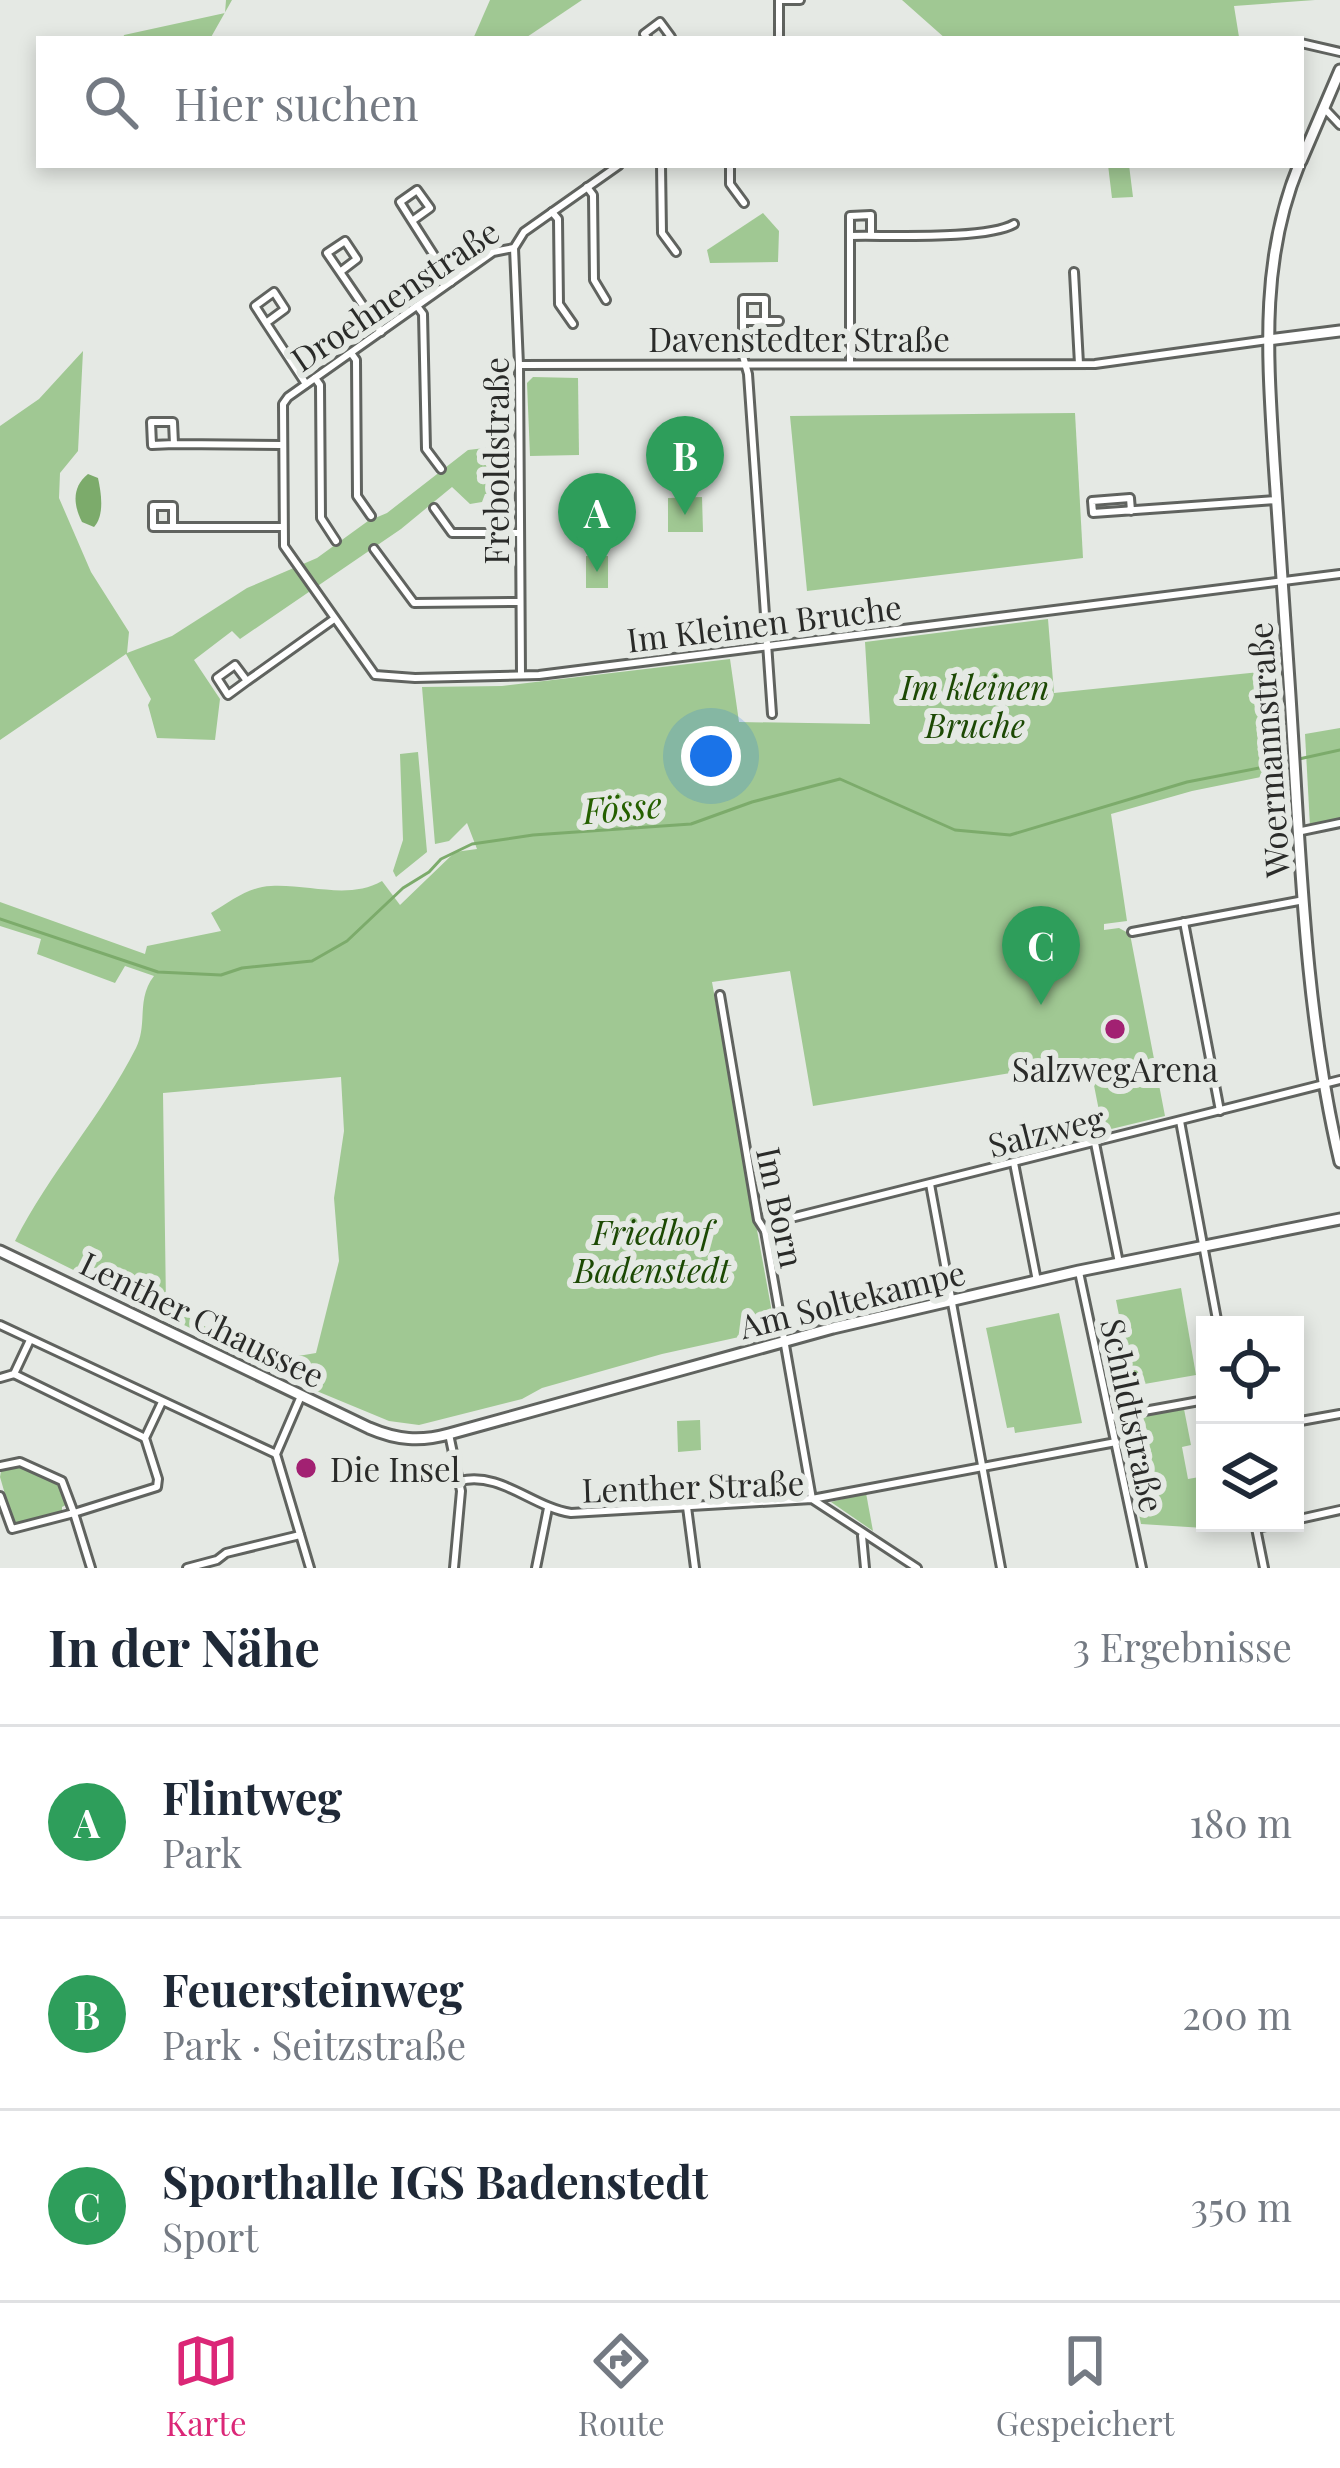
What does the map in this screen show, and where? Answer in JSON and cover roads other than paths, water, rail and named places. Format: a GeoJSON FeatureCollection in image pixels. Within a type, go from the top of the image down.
{"type":"FeatureCollection","features":[{"type":"Feature","properties":{"kind":"street"},"geometry":{"type":"LineString","coordinates":[[779,36],[779,0],[800,0]]}},
{"type":"Feature","properties":{"kind":"street"},"geometry":{"type":"LineString","coordinates":[[646,36],[660,22],[669,36]]}},
{"type":"Feature","properties":{"kind":"street"},"geometry":{"type":"LineString","coordinates":[[1304,44],[1340,52]]}},
{"type":"Feature","properties":{"kind":"street","name":"Woermannstraße"},"geometry":{"type":"LineString","coordinates":[[1304,154],[1340,70]]}},
{"type":"Feature","properties":{"kind":"street"},"geometry":{"type":"LineString","coordinates":[[1324,109],[1338,120]]}},
{"type":"Feature","properties":{"kind":"street","name":"Droehnenstraße"},"geometry":{"type":"LineString","coordinates":[[303,574],[284,546],[283,404],[493,252],[514,248],[524,232],[615,168]]}},
{"type":"Feature","properties":{"kind":"street"},"geometry":{"type":"LineString","coordinates":[[662,168],[662,233],[676,252]]}},
{"type":"Feature","properties":{"kind":"street"},"geometry":{"type":"LineString","coordinates":[[730,168],[730,184],[744,203]]}},
{"type":"Feature","properties":{"kind":"street","name":"Woermannstraße"},"geometry":{"type":"LineString","coordinates":[[1298,168],[1269,271],[1268,336],[1297,832],[1323,1084],[1340,1162]]}},
{"type":"Feature","properties":{"kind":"street"},"geometry":{"type":"LineString","coordinates":[[587,187],[593,195],[594,280],[607,300]]}},
{"type":"Feature","properties":{"kind":"street"},"geometry":{"type":"LineString","coordinates":[[412,221],[430,208],[418,190],[400,202],[412,221],[451,282]]}},
{"type":"Feature","properties":{"kind":"street"},"geometry":{"type":"LineString","coordinates":[[553,212],[558,219],[559,304],[573,324]]}},
{"type":"Feature","properties":{"kind":"street"},"geometry":{"type":"LineString","coordinates":[[850,364],[850,216],[871,215],[871,235]]}},
{"type":"Feature","properties":{"kind":"street"},"geometry":{"type":"LineString","coordinates":[[850,236],[1006,229],[1014,224]]}},
{"type":"Feature","properties":{"kind":"street"},"geometry":{"type":"LineString","coordinates":[[340,272],[357,259],[345,241],[327,253],[381,332]]}},
{"type":"Feature","properties":{"kind":"street","name":"Freboldstraße"},"geometry":{"type":"LineString","coordinates":[[514,248],[521,674]]}},
{"type":"Feature","properties":{"kind":"street"},"geometry":{"type":"LineString","coordinates":[[1075,272],[1078,364]]}},
{"type":"Feature","properties":{"kind":"street"},"geometry":{"type":"LineString","coordinates":[[266,323],[285,309],[274,292],[255,306],[266,323],[306,384]]}},
{"type":"Feature","properties":{"kind":"street"},"geometry":{"type":"LineString","coordinates":[[765,321],[765,298],[742,299],[772,714]]}},
{"type":"Feature","properties":{"kind":"street"},"geometry":{"type":"LineString","coordinates":[[417,306],[423,314],[426,449],[441,469]]}},
{"type":"Feature","properties":{"kind":"street"},"geometry":{"type":"LineString","coordinates":[[742,321],[779,321]]}},
{"type":"Feature","properties":{"kind":"street","name":"Davenstedter Straße"},"geometry":{"type":"LineString","coordinates":[[519,365],[1120,363],[1268,336],[1340,331]]}},
{"type":"Feature","properties":{"kind":"street"},"geometry":{"type":"LineString","coordinates":[[351,353],[356,361],[357,496],[371,516]]}},
{"type":"Feature","properties":{"kind":"street"},"geometry":{"type":"LineString","coordinates":[[315,378],[320,385],[321,518],[336,542]]}},
{"type":"Feature","properties":{"kind":"street"},"geometry":{"type":"LineString","coordinates":[[174,444],[173,422],[151,422],[152,445],[281,445]]}},
{"type":"Feature","properties":{"kind":"street"},"geometry":{"type":"LineString","coordinates":[[1131,511],[1130,498],[1091,501],[1093,513],[1131,511],[1277,500]]}},
{"type":"Feature","properties":{"kind":"street"},"geometry":{"type":"LineString","coordinates":[[173,527],[173,506],[153,506],[153,527],[173,527],[282,527]]}},
{"type":"Feature","properties":{"kind":"street"},"geometry":{"type":"LineString","coordinates":[[434,508],[452,533],[519,532]]}},
{"type":"Feature","properties":{"kind":"street"},"geometry":{"type":"LineString","coordinates":[[374,549],[415,603],[520,602]]}},
{"type":"Feature","properties":{"kind":"street","name":"Im Kleinen Bruche"},"geometry":{"type":"LineString","coordinates":[[303,574],[369,669],[381,678],[521,674],[1340,574]]}},
{"type":"Feature","properties":{"kind":"street"},"geometry":{"type":"LineString","coordinates":[[247,681],[235,665],[217,678],[228,695],[334,619]]}},
{"type":"Feature","properties":{"kind":"street"},"geometry":{"type":"LineString","coordinates":[[1297,832],[1340,823]]}},
{"type":"Feature","properties":{"kind":"street"},"geometry":{"type":"LineString","coordinates":[[1132,932],[1304,900]]}},
{"type":"Feature","properties":{"kind":"street"},"geometry":{"type":"LineString","coordinates":[[1184,922],[1220,1111]]}},
{"type":"Feature","properties":{"kind":"street","name":"Im Born"},"geometry":{"type":"LineString","coordinates":[[720,995],[812,1499]]}},
{"type":"Feature","properties":{"kind":"street","name":"Salzweg"},"geometry":{"type":"LineString","coordinates":[[765,1231],[776,1222],[1340,1080]]}},
{"type":"Feature","properties":{"kind":"street"},"geometry":{"type":"LineString","coordinates":[[1180,1121],[1216,1316]]}},
{"type":"Feature","properties":{"kind":"street"},"geometry":{"type":"LineString","coordinates":[[1095,1142],[1118,1263]]}},
{"type":"Feature","properties":{"kind":"street"},"geometry":{"type":"LineString","coordinates":[[1014,1163],[1037,1281]]}},
{"type":"Feature","properties":{"kind":"street"},"geometry":{"type":"LineString","coordinates":[[930,1184],[1001,1568]]}},
{"type":"Feature","properties":{"kind":"street","name":"Am Soltekampe"},"geometry":{"type":"LineString","coordinates":[[382,1433],[415,1440],[449,1434],[954,1300],[1340,1219]]}},
{"type":"Feature","properties":{"kind":"street","name":"Lenther Chaussee"},"geometry":{"type":"LineString","coordinates":[[0,1252],[382,1433]]}},
{"type":"Feature","properties":{"kind":"street","name":"Schildtstraße"},"geometry":{"type":"LineString","coordinates":[[1079,1271],[1142,1568]]}},
{"type":"Feature","properties":{"kind":"street"},"geometry":{"type":"LineString","coordinates":[[0,1325],[276,1454]]}},
{"type":"Feature","properties":{"kind":"street"},"geometry":{"type":"LineString","coordinates":[[14,1374],[30,1340]]}},
{"type":"Feature","properties":{"kind":"street"},"geometry":{"type":"LineString","coordinates":[[0,1378],[14,1374],[145,1438]]}},
{"type":"Feature","properties":{"kind":"street"},"geometry":{"type":"LineString","coordinates":[[301,1395],[276,1454],[310,1568]]}},
{"type":"Feature","properties":{"kind":"street"},"geometry":{"type":"LineString","coordinates":[[0,1496],[12,1528],[157,1486],[145,1438],[162,1402]]}},
{"type":"Feature","properties":{"kind":"street"},"geometry":{"type":"LineString","coordinates":[[1111,1417],[1196,1402]]}},
{"type":"Feature","properties":{"kind":"street"},"geometry":{"type":"LineString","coordinates":[[1304,1420],[1340,1414]]}},
{"type":"Feature","properties":{"kind":"street"},"geometry":{"type":"LineString","coordinates":[[449,1434],[460,1481],[454,1568]]}},
{"type":"Feature","properties":{"kind":"street"},"geometry":{"type":"LineString","coordinates":[[812,1499],[1116,1442]]}},
{"type":"Feature","properties":{"kind":"street"},"geometry":{"type":"LineString","coordinates":[[0,1466],[20,1462],[62,1481],[91,1568]]}},
{"type":"Feature","properties":{"kind":"street","name":"Lenther Straße"},"geometry":{"type":"LineString","coordinates":[[460,1481],[485,1478],[548,1508],[571,1513],[812,1499],[917,1568]]}},
{"type":"Feature","properties":{"kind":"street"},"geometry":{"type":"LineString","coordinates":[[687,1507],[695,1568]]}},
{"type":"Feature","properties":{"kind":"street"},"geometry":{"type":"LineString","coordinates":[[536,1568],[548,1508]]}},
{"type":"Feature","properties":{"kind":"street"},"geometry":{"type":"LineString","coordinates":[[1304,1518],[1340,1510]]}},
{"type":"Feature","properties":{"kind":"street"},"geometry":{"type":"LineString","coordinates":[[1257,1532],[1264,1568]]}},
{"type":"Feature","properties":{"kind":"street"},"geometry":{"type":"LineString","coordinates":[[862,1534],[865,1568]]}},
{"type":"Feature","properties":{"kind":"street"},"geometry":{"type":"LineString","coordinates":[[183,1568],[244,1547],[300,1535]]}},
{"type":"Feature","properties":{"kind":"waterway","name":"Fösse"},"geometry":{"type":"LineString","coordinates":[[1299,759],[1340,750]]}},
{"type":"Feature","properties":{"kind":"waterway","name":"Fösse"},"geometry":{"type":"LineString","coordinates":[[0,919],[158,972],[221,975],[242,968],[312,961],[347,941],[441,859],[472,844],[691,824],[840,779],[955,830],[1010,835],[1187,782],[1290,762]]}},
{"type":"Feature","properties":{"kind":"place","name":"Feuersteinweg"},"geometry":{"type":"Point","coordinates":[685,515]}},
{"type":"Feature","properties":{"kind":"place","name":"Flintweg"},"geometry":{"type":"Point","coordinates":[597,572]}},
{"type":"Feature","properties":{"kind":"place","name":"Sporthalle IGS Badenstedt"},"geometry":{"type":"Point","coordinates":[1041,1005]}},
{"type":"Feature","properties":{"kind":"place","name":"SalzwegArena"},"geometry":{"type":"Point","coordinates":[1115,1029]}},
{"type":"Feature","properties":{"kind":"place","name":"Die Insel"},"geometry":{"type":"Point","coordinates":[306,1468]}},
{"type":"Feature","properties":{"kind":"park label","name":"Im kleinen Bruche"},"geometry":{"type":"Point","coordinates":[975,705]}},
{"type":"Feature","properties":{"kind":"park label","name":"Friedhof Badenstedt"},"geometry":{"type":"Point","coordinates":[652,1250]}}]}
